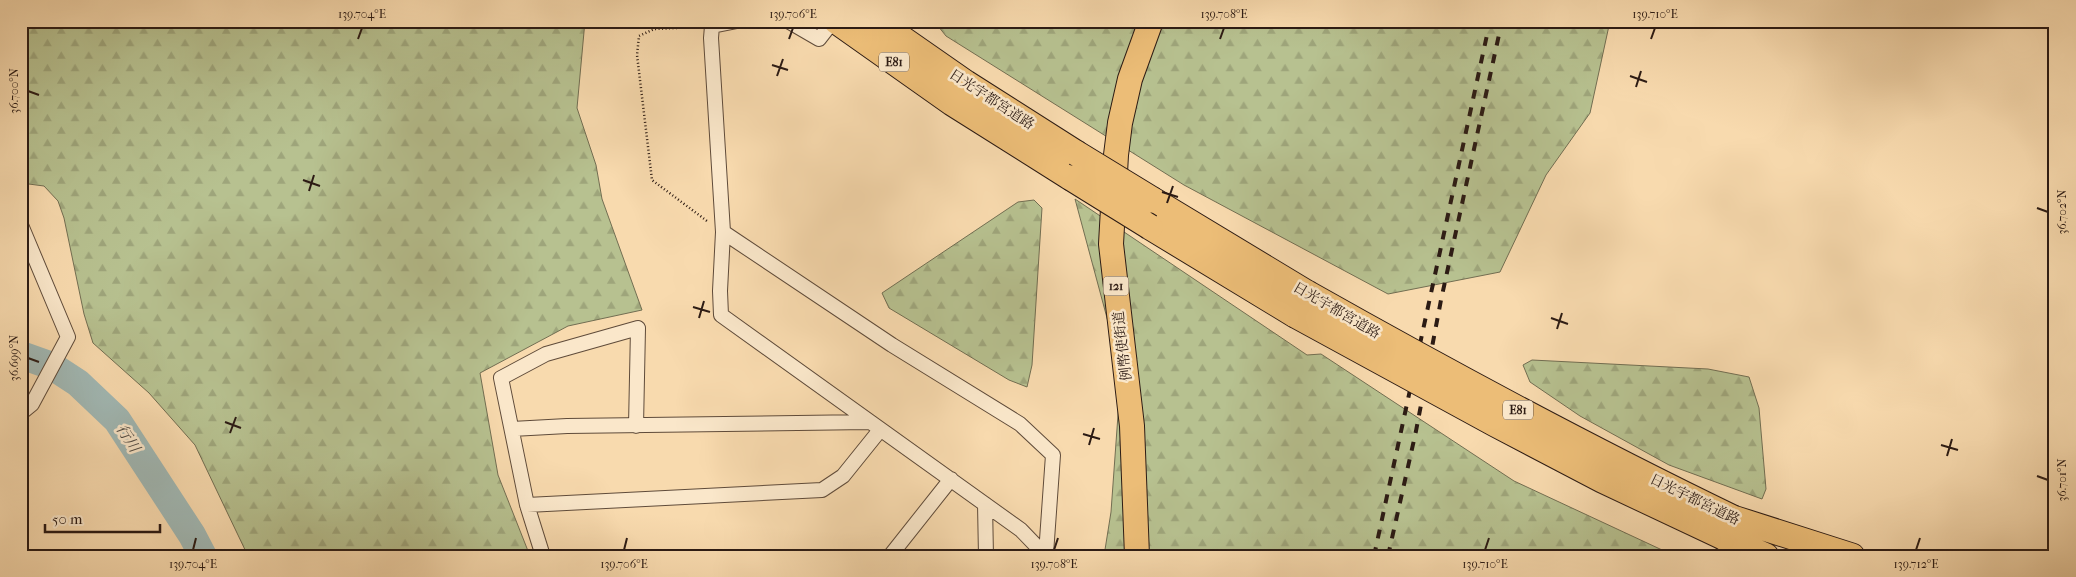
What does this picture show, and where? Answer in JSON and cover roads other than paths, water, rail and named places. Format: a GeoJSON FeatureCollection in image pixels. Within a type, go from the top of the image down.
{"type":"FeatureCollection","features":[{"type":"Feature","properties":{"kind":"highway","name":"日光宇都宮道路"},"geometry":{"type":"LineString","coordinates":[[834,21],[959,93],[1076,153],[1307,293],[1728,527],[1766,556]]}},
{"type":"Feature","properties":{"kind":"highway","name":"日光宇都宮道路"},"geometry":{"type":"LineString","coordinates":[[877,21],[959,93],[1071,178],[1295,315],[1602,480],[1728,527],[1821,556]]}},
{"type":"Feature","properties":{"kind":"highway","name":"例幣使街道"},"geometry":{"type":"LineString","coordinates":[[1137,556],[1132,426],[1111,244],[1116,155],[1120,122],[1130,79],[1151,21]]}},
{"type":"Feature","properties":{"kind":"highway"},"geometry":{"type":"LineString","coordinates":[[1728,527],[1852,556]]}},
{"type":"Feature","properties":{"kind":"street"},"geometry":{"type":"LineString","coordinates":[[737,21],[712,26],[710,38],[723,232],[720,291],[721,315],[1021,530],[1046,555]]}},
{"type":"Feature","properties":{"kind":"street"},"geometry":{"type":"LineString","coordinates":[[788,21],[819,40],[834,21]]}},
{"type":"Feature","properties":{"kind":"street"},"geometry":{"type":"LineString","coordinates":[[21,225],[68,337],[27,409]]}},
{"type":"Feature","properties":{"kind":"street"},"geometry":{"type":"LineString","coordinates":[[723,232],[892,345],[1020,424],[1053,455],[1046,555]]}},
{"type":"Feature","properties":{"kind":"street"},"geometry":{"type":"LineString","coordinates":[[542,556],[527,505],[501,378],[546,354],[638,328],[636,426]]}},
{"type":"Feature","properties":{"kind":"street"},"geometry":{"type":"LineString","coordinates":[[512,429],[567,426],[874,426]]}},
{"type":"Feature","properties":{"kind":"street"},"geometry":{"type":"LineString","coordinates":[[527,505],[822,490],[843,476],[874,426]]}},
{"type":"Feature","properties":{"kind":"street"},"geometry":{"type":"LineString","coordinates":[[890,556],[951,480]]}},
{"type":"Feature","properties":{"kind":"street"},"geometry":{"type":"LineString","coordinates":[[985,504],[986,556]]}},
{"type":"Feature","properties":{"kind":"waterway","name":"行川"},"geometry":{"type":"LineString","coordinates":[[21,355],[52,366],[78,383],[117,420],[192,535],[203,556]]}},
{"type":"Feature","properties":{"kind":"railway"},"geometry":{"type":"LineString","coordinates":[[1374,556],[1490,21]]}},
{"type":"Feature","properties":{"kind":"railway"},"geometry":{"type":"LineString","coordinates":[[1388,556],[1416,431],[1441,300],[1502,21]]}}]}
